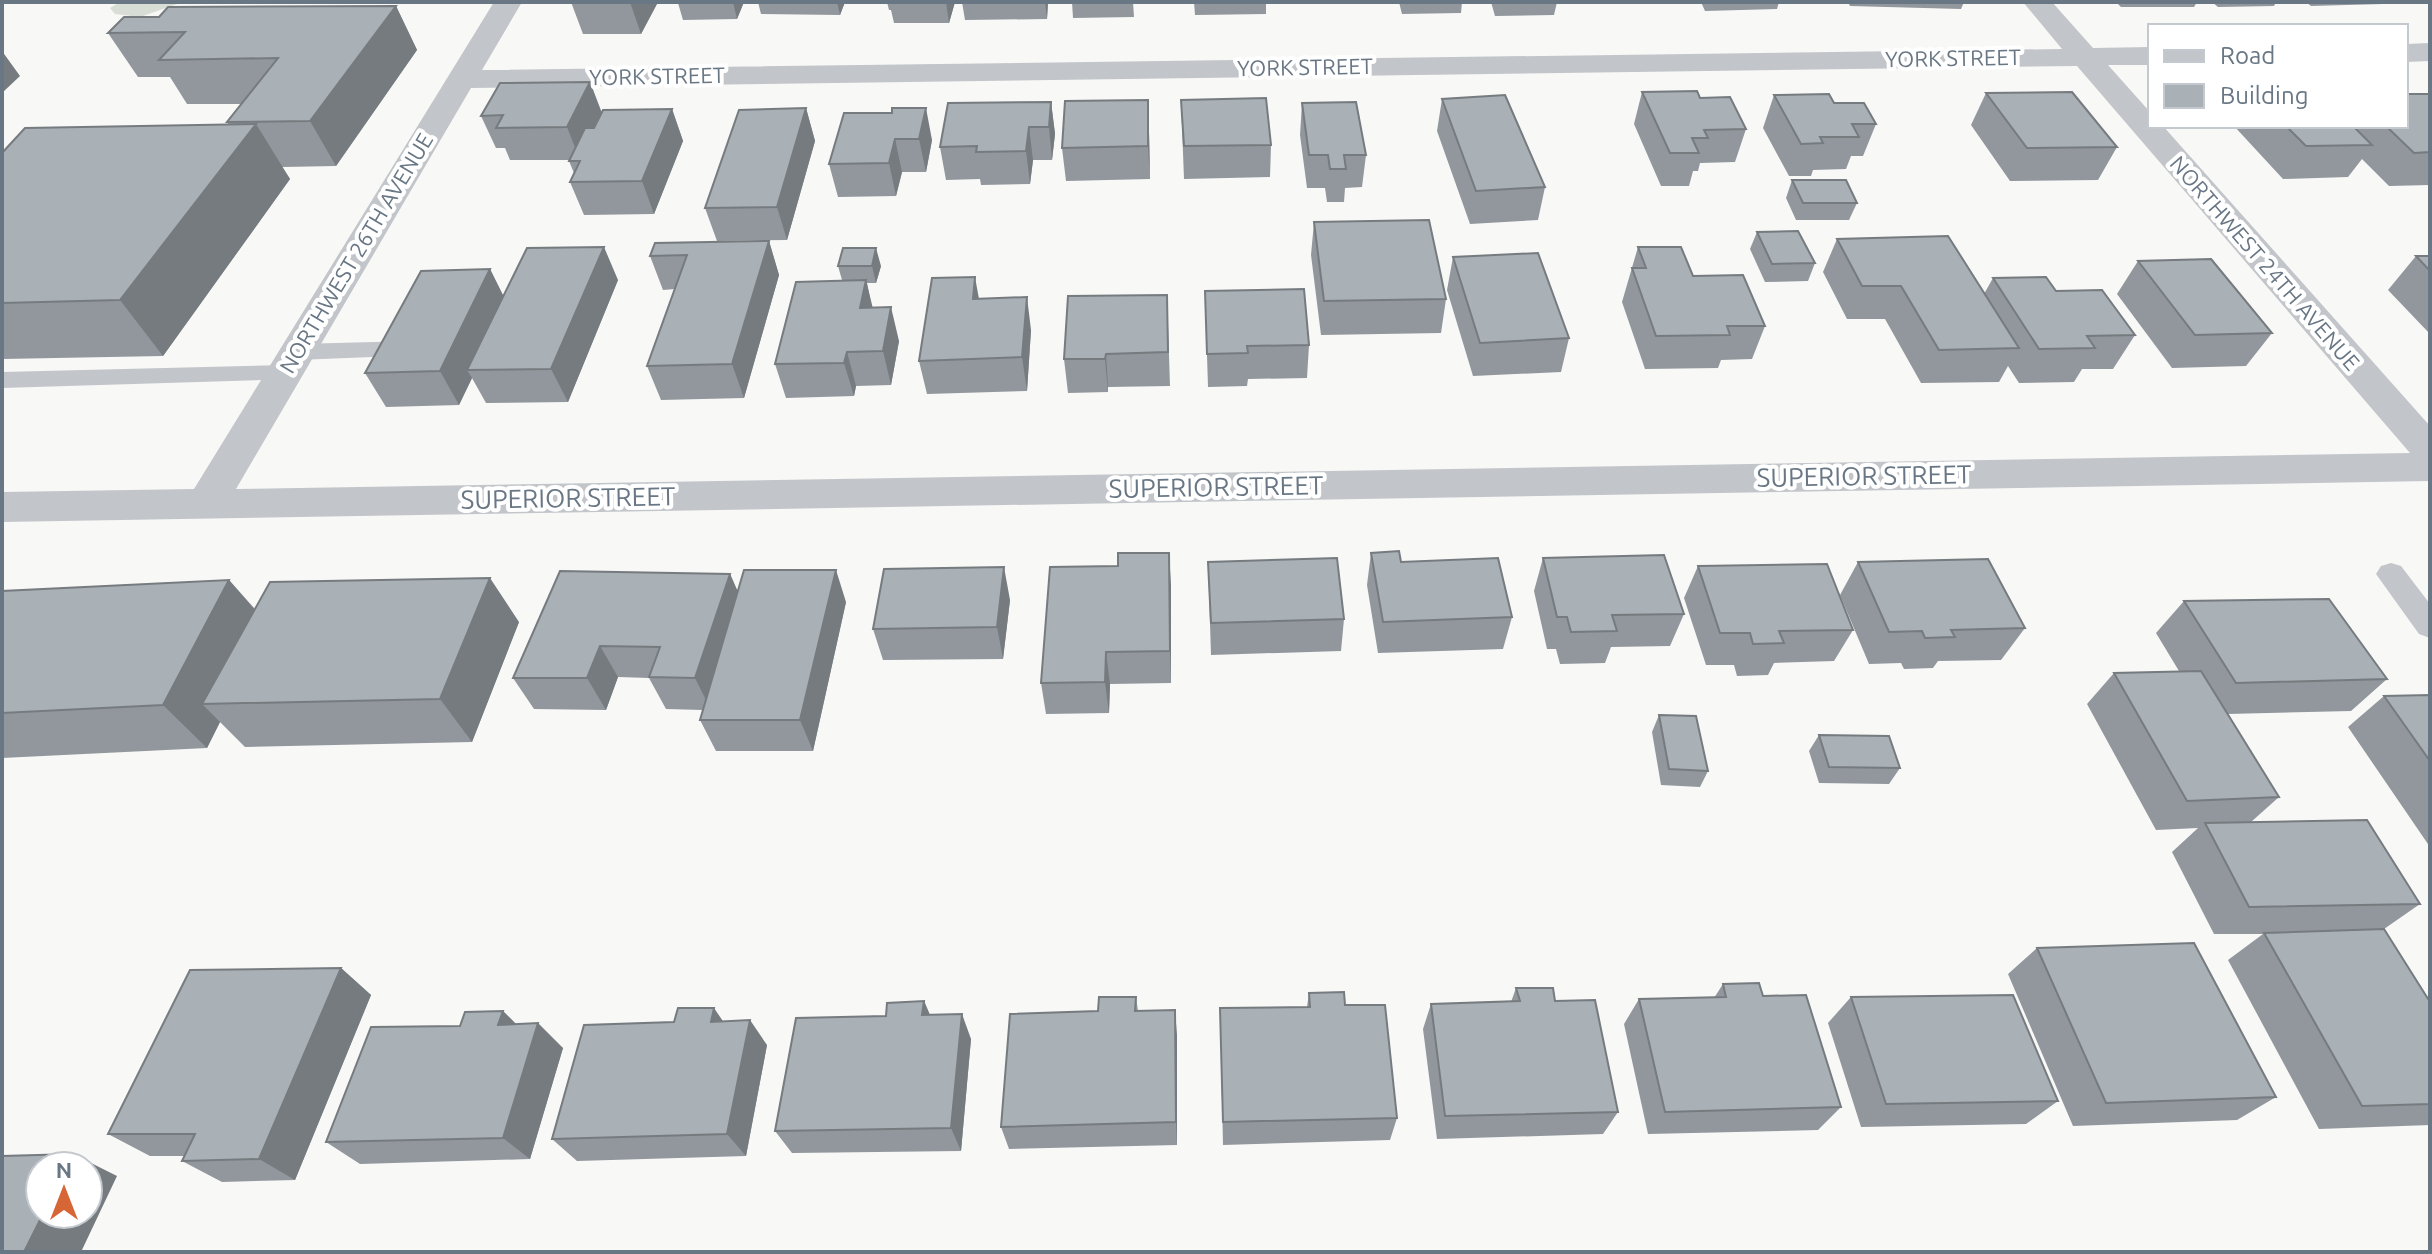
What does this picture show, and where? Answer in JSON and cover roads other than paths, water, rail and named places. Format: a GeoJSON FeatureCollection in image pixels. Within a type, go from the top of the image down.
{"type":"FeatureCollection","features":[{"type":"Feature","properties":{"kind":"street","name":"NORTHWEST 26TH AVENUE"},"geometry":{"type":"LineString","coordinates":[[206,504],[508,2]]}},
{"type":"Feature","properties":{"kind":"street","name":"NORTHWEST 24TH AVENUE"},"geometry":{"type":"LineString","coordinates":[[2037,2],[2430,451]]}},
{"type":"Feature","properties":{"kind":"street"},"geometry":{"type":"LineString","coordinates":[[2408,53],[2430,52]]}},
{"type":"Feature","properties":{"kind":"street","name":"YORK STREET"},"geometry":{"type":"LineString","coordinates":[[461,79],[2148,56]]}},
{"type":"Feature","properties":{"kind":"street","name":"SUPERIOR STREET"},"geometry":{"type":"LineString","coordinates":[[2,507],[2430,467]]}},
{"type":"Feature","properties":{"kind":"lane"},"geometry":{"type":"LineString","coordinates":[[2,380],[291,362],[413,349]]}},
{"type":"Feature","properties":{"kind":"lane"},"geometry":{"type":"LineString","coordinates":[[2391,574],[2430,626]]}}]}
